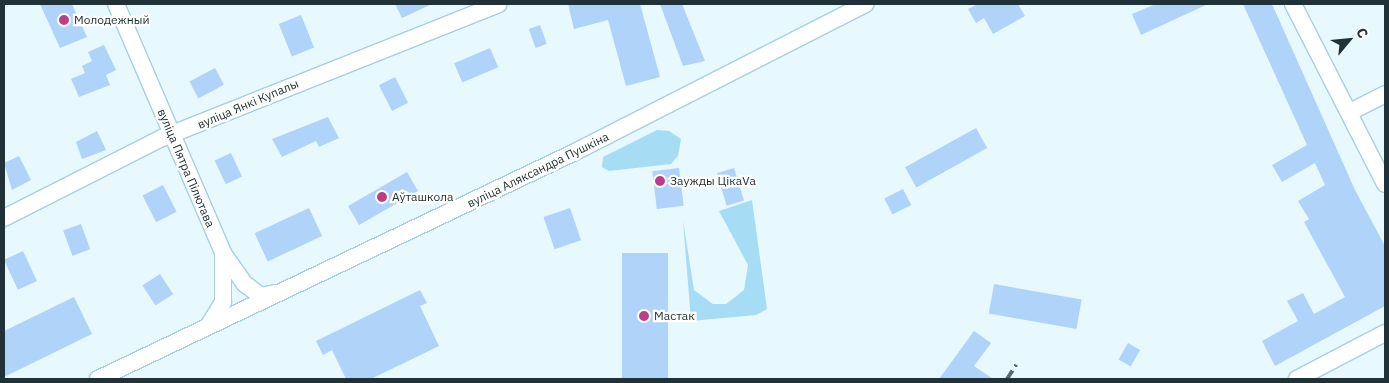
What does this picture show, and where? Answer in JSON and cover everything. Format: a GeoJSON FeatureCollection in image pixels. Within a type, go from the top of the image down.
{"type":"FeatureCollection","features":[{"type":"Feature","properties":{"kind":"street","name":"вуліца Пятра Пілютава"},"geometry":{"type":"LineString","coordinates":[[116,4],[223,253],[244,284],[261,296],[289,290]]}},
{"type":"Feature","properties":{"kind":"street","name":"вуліца Янкі Купалы"},"geometry":{"type":"LineString","coordinates":[[4,218],[172,136],[498,4]]}},
{"type":"Feature","properties":{"kind":"street","name":"вуліца Аляксандра Пушкіна"},"geometry":{"type":"LineString","coordinates":[[98,379],[210,324],[289,290],[592,144],[866,4]]}},
{"type":"Feature","properties":{"kind":"street"},"geometry":{"type":"LineString","coordinates":[[1293,4],[1350,112],[1385,184]]}},
{"type":"Feature","properties":{"kind":"street"},"geometry":{"type":"LineString","coordinates":[[1350,112],[1385,94]]}},
{"type":"Feature","properties":{"kind":"street"},"geometry":{"type":"LineString","coordinates":[[210,324],[223,302],[223,253]]}},
{"type":"Feature","properties":{"kind":"street"},"geometry":{"type":"LineString","coordinates":[[1297,379],[1385,333]]}},
{"type":"Feature","properties":{"kind":"shaded area"},"geometry":{"type":"Polygon","coordinates":[[[657,130],[669,131],[681,139],[678,156],[671,164],[609,171],[602,167],[603,157],[657,130]]]}},
{"type":"Feature","properties":{"kind":"shaded area"},"geometry":{"type":"Polygon","coordinates":[[[752,200],[767,309],[756,315],[691,321],[683,220],[694,290],[713,304],[726,304],[744,290],[748,265],[719,211],[752,200]]]}},
{"type":"Feature","properties":{"kind":"building","name":"Молодежный"},"geometry":{"type":"Polygon","coordinates":[[[40,4],[72,4],[87,37],[60,48],[40,4]]]}},
{"type":"Feature","properties":{"kind":"building"},"geometry":{"type":"Polygon","coordinates":[[[395,4],[432,4],[402,18],[395,4]]]}},
{"type":"Feature","properties":{"kind":"building"},"geometry":{"type":"Polygon","coordinates":[[[568,4],[640,4],[660,77],[626,86],[608,20],[574,29],[568,4]]]}},
{"type":"Feature","properties":{"kind":"building"},"geometry":{"type":"Polygon","coordinates":[[[660,4],[682,4],[705,61],[683,66],[660,4]]]}},
{"type":"Feature","properties":{"kind":"building"},"geometry":{"type":"Polygon","coordinates":[[[978,4],[1018,4],[1025,16],[993,34],[984,18],[976,23],[968,9],[978,4]]]}},
{"type":"Feature","properties":{"kind":"building"},"geometry":{"type":"Polygon","coordinates":[[[1156,4],[1208,4],[1141,35],[1132,14],[1156,4]]]}},
{"type":"Feature","properties":{"kind":"building"},"geometry":{"type":"Polygon","coordinates":[[[1243,4],[1272,4],[1355,190],[1385,246],[1385,306],[1275,366],[1262,341],[1298,321],[1287,301],[1303,293],[1314,314],[1345,297],[1304,222],[1309,219],[1298,201],[1325,185],[1315,163],[1282,182],[1272,165],[1307,145],[1243,4]]]}},
{"type":"Feature","properties":{"kind":"building"},"geometry":{"type":"Polygon","coordinates":[[[301,15],[314,47],[292,56],[279,24],[301,15]]]}},
{"type":"Feature","properties":{"kind":"building"},"geometry":{"type":"Polygon","coordinates":[[[540,25],[547,44],[536,48],[529,29],[540,25]]]}},
{"type":"Feature","properties":{"kind":"building"},"geometry":{"type":"Polygon","coordinates":[[[104,45],[116,70],[106,75],[110,85],[79,97],[71,79],[85,73],[82,66],[92,61],[88,52],[104,45]]]}},
{"type":"Feature","properties":{"kind":"building"},"geometry":{"type":"Polygon","coordinates":[[[490,48],[498,67],[462,83],[454,63],[490,48]]]}},
{"type":"Feature","properties":{"kind":"building"},"geometry":{"type":"Polygon","coordinates":[[[215,68],[224,85],[198,98],[189,82],[215,68]]]}},
{"type":"Feature","properties":{"kind":"building"},"geometry":{"type":"Polygon","coordinates":[[[395,77],[408,103],[392,111],[379,85],[395,77]]]}},
{"type":"Feature","properties":{"kind":"building"},"geometry":{"type":"Polygon","coordinates":[[[328,117],[339,138],[319,147],[316,141],[282,157],[272,139],[328,117]]]}},
{"type":"Feature","properties":{"kind":"building"},"geometry":{"type":"Polygon","coordinates":[[[976,128],[987,148],[916,187],[905,167],[976,128]]]}},
{"type":"Feature","properties":{"kind":"building"},"geometry":{"type":"Polygon","coordinates":[[[97,131],[106,150],[82,159],[76,142],[97,131]]]}},
{"type":"Feature","properties":{"kind":"building"},"geometry":{"type":"Polygon","coordinates":[[[231,153],[242,177],[226,184],[215,161],[231,153]]]}},
{"type":"Feature","properties":{"kind":"building"},"geometry":{"type":"Polygon","coordinates":[[[19,156],[31,180],[12,190],[4,163],[19,156]]]}},
{"type":"Feature","properties":{"kind":"building"},"geometry":{"type":"Polygon","coordinates":[[[679,168],[684,206],[657,209],[652,171],[679,168]]]}},
{"type":"Feature","properties":{"kind":"building"},"geometry":{"type":"Polygon","coordinates":[[[734,168],[744,201],[727,206],[717,173],[734,168]]]}},
{"type":"Feature","properties":{"kind":"building","name":"Аўташкола"},"geometry":{"type":"Polygon","coordinates":[[[407,172],[418,191],[359,225],[348,206],[407,172]]]}},
{"type":"Feature","properties":{"kind":"building"},"geometry":{"type":"Polygon","coordinates":[[[163,185],[177,212],[156,222],[143,195],[163,185]]]}},
{"type":"Feature","properties":{"kind":"building"},"geometry":{"type":"Polygon","coordinates":[[[903,189],[911,205],[892,215],[884,199],[903,189]]]}},
{"type":"Feature","properties":{"kind":"building"},"geometry":{"type":"Polygon","coordinates":[[[309,208],[322,236],[268,261],[255,233],[309,208]]]}},
{"type":"Feature","properties":{"kind":"building"},"geometry":{"type":"Polygon","coordinates":[[[570,208],[581,240],[555,249],[544,217],[570,208]]]}},
{"type":"Feature","properties":{"kind":"building"},"geometry":{"type":"Polygon","coordinates":[[[81,224],[90,249],[72,256],[63,230],[81,224]]]}},
{"type":"Feature","properties":{"kind":"building"},"geometry":{"type":"Polygon","coordinates":[[[23,251],[37,281],[18,290],[4,260],[23,251]]]}},
{"type":"Feature","properties":{"kind":"building","name":"Мастак"},"geometry":{"type":"Polygon","coordinates":[[[622,253],[668,253],[668,379],[622,379],[622,253]]]}},
{"type":"Feature","properties":{"kind":"building"},"geometry":{"type":"Polygon","coordinates":[[[160,274],[173,294],[155,306],[142,285],[160,274]]]}},
{"type":"Feature","properties":{"kind":"building"},"geometry":{"type":"Polygon","coordinates":[[[994,284],[1082,299],[1076,329],[989,314],[994,284]]]}},
{"type":"Feature","properties":{"kind":"building"},"geometry":{"type":"Polygon","coordinates":[[[420,290],[427,303],[420,306],[439,346],[371,379],[346,379],[332,350],[323,355],[316,341],[420,290]]]}},
{"type":"Feature","properties":{"kind":"building"},"geometry":{"type":"Polygon","coordinates":[[[74,297],[92,334],[4,377],[4,331],[74,297]]]}},
{"type":"Feature","properties":{"kind":"building"},"geometry":{"type":"Polygon","coordinates":[[[974,331],[991,343],[974,366],[993,379],[939,379],[974,331]]]}},
{"type":"Feature","properties":{"kind":"building"},"geometry":{"type":"Polygon","coordinates":[[[1128,343],[1140,350],[1131,366],[1118,359],[1128,343]]]}},
{"type":"Feature","properties":{"kind":"railway"},"geometry":{"type":"LineString","coordinates":[[1007,379],[1016,365]]}},
{"type":"Feature","properties":{"kind":"place","name":"Молодежный"},"geometry":{"type":"Point","coordinates":[64,20]}},
{"type":"Feature","properties":{"kind":"place","name":"Заужды ЦікаVа"},"geometry":{"type":"Point","coordinates":[660,181]}},
{"type":"Feature","properties":{"kind":"place","name":"Аўташкола"},"geometry":{"type":"Point","coordinates":[382,197]}},
{"type":"Feature","properties":{"kind":"place","name":"Мастак"},"geometry":{"type":"Point","coordinates":[644,316]}}]}
